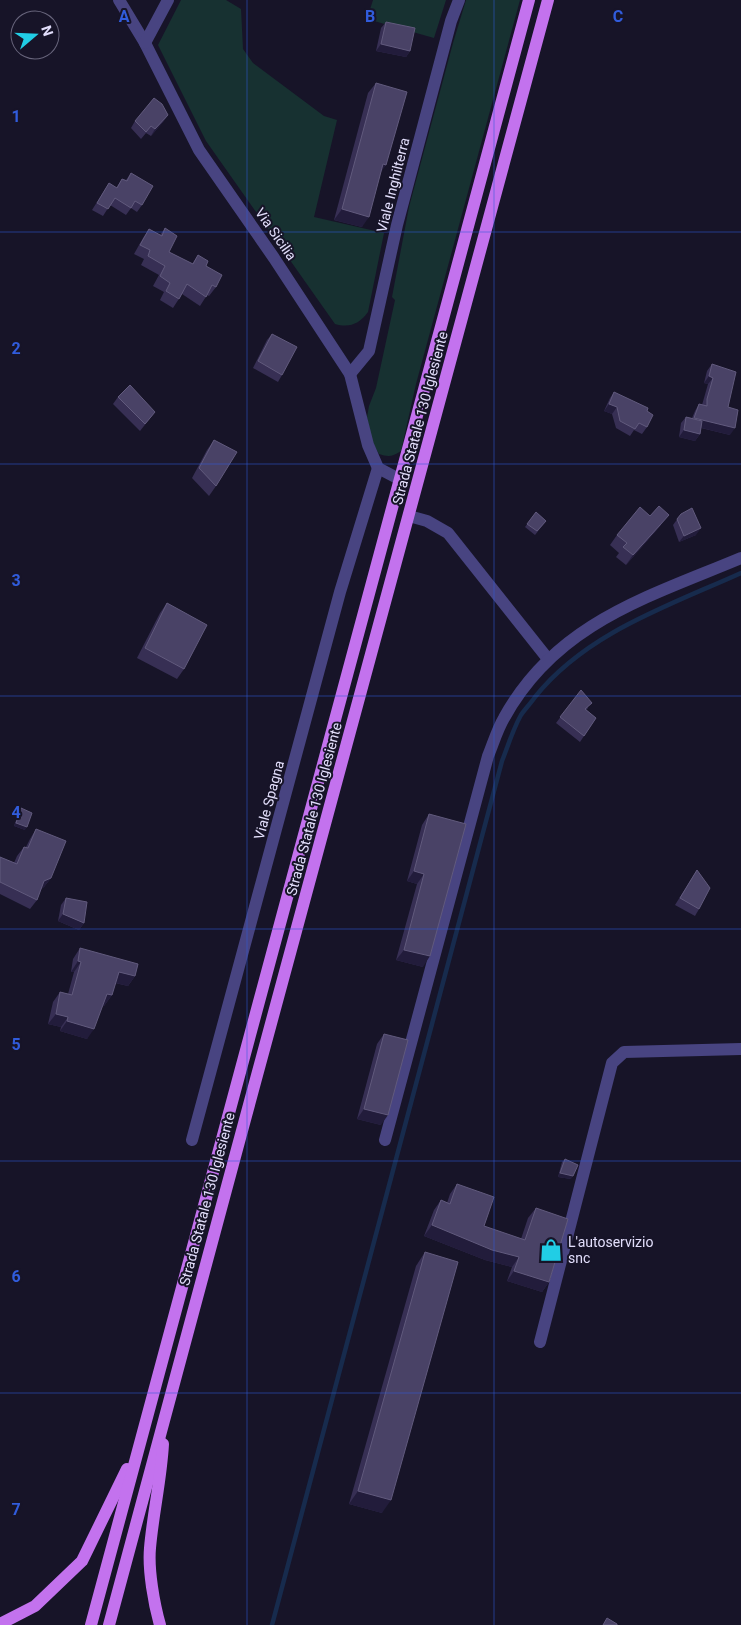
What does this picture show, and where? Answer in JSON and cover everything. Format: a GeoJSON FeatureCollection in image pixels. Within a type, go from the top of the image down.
{"type":"FeatureCollection","features":[{"type":"Feature","properties":{"kind":"main road","name":"Strada Statale 130 Iglesiente"},"geometry":{"type":"LineString","coordinates":[[91,1625],[529,0]]}},
{"type":"Feature","properties":{"kind":"main road","name":"Strada Statale 130 Iglesiente"},"geometry":{"type":"LineString","coordinates":[[109,1625],[548,0]]}},
{"type":"Feature","properties":{"kind":"main road"},"geometry":{"type":"LineString","coordinates":[[160,1625],[154,1602],[150,1550],[162,1470],[165,1417]]}},
{"type":"Feature","properties":{"kind":"main road"},"geometry":{"type":"LineString","coordinates":[[0,1624],[35,1606],[82,1561],[139,1444]]}},
{"type":"Feature","properties":{"kind":"street","name":"Via Sicilia"},"geometry":{"type":"LineString","coordinates":[[119,0],[145,43],[199,150],[274,258],[350,374],[368,444],[378,468]]}},
{"type":"Feature","properties":{"kind":"street"},"geometry":{"type":"LineString","coordinates":[[145,43],[168,0]]}},
{"type":"Feature","properties":{"kind":"street","name":"Viale Inghilterra"},"geometry":{"type":"LineString","coordinates":[[350,374],[369,351],[402,208],[451,22],[459,0]]}},
{"type":"Feature","properties":{"kind":"street"},"geometry":{"type":"LineString","coordinates":[[378,468],[401,480]]}},
{"type":"Feature","properties":{"kind":"street","name":"Viale Spagna"},"geometry":{"type":"LineString","coordinates":[[192,1140],[340,592],[378,468]]}},
{"type":"Feature","properties":{"kind":"street"},"geometry":{"type":"LineString","coordinates":[[409,516],[427,521],[448,533],[548,659]]}},
{"type":"Feature","properties":{"kind":"street"},"geometry":{"type":"LineString","coordinates":[[385,1140],[488,756],[503,718],[523,688],[548,659],[587,628],[613,612],[741,558]]}},
{"type":"Feature","properties":{"kind":"street"},"geometry":{"type":"LineString","coordinates":[[540,1342],[612,1063],[624,1052],[741,1049]]}},
{"type":"Feature","properties":{"kind":"green space"},"geometry":{"type":"Polygon","coordinates":[[[181,0],[226,0],[241,9],[243,49],[253,63],[324,116],[337,120],[314,217],[384,233],[368,312],[358,322],[345,326],[335,324],[206,141],[158,45],[181,0]]]}},
{"type":"Feature","properties":{"kind":"green space"},"geometry":{"type":"Polygon","coordinates":[[[373,0],[446,0],[434,38],[367,19],[373,0]]]}},
{"type":"Feature","properties":{"kind":"green space"},"geometry":{"type":"Polygon","coordinates":[[[466,0],[520,0],[416,384],[401,451],[385,456],[379,454],[372,442],[367,417],[376,388],[395,300],[392,297],[409,207],[466,0]]]}},
{"type":"Feature","properties":{"kind":"building"},"geometry":{"type":"Polygon","coordinates":[[[386,22],[415,28],[410,51],[381,44],[386,22]]]}},
{"type":"Feature","properties":{"kind":"building"},"geometry":{"type":"Polygon","coordinates":[[[376,83],[407,92],[386,165],[383,164],[369,217],[342,209],[376,83]]]}},
{"type":"Feature","properties":{"kind":"building"},"geometry":{"type":"Polygon","coordinates":[[[154,98],[162,104],[168,115],[155,129],[151,126],[146,132],[135,121],[154,98]]]}},
{"type":"Feature","properties":{"kind":"building"},"geometry":{"type":"Polygon","coordinates":[[[131,173],[153,186],[142,205],[135,201],[131,208],[115,198],[108,209],[97,203],[109,183],[117,188],[122,179],[127,181],[131,173]]]}},
{"type":"Feature","properties":{"kind":"building"},"geometry":{"type":"Polygon","coordinates":[[[165,228],[177,236],[169,252],[193,264],[198,255],[208,261],[206,266],[222,275],[216,287],[212,285],[206,297],[187,284],[179,299],[166,291],[170,283],[160,276],[165,266],[148,256],[150,250],[140,245],[149,229],[162,236],[165,228]]]}},
{"type":"Feature","properties":{"kind":"building"},"geometry":{"type":"Polygon","coordinates":[[[272,334],[297,347],[282,375],[258,361],[272,334]]]}},
{"type":"Feature","properties":{"kind":"building"},"geometry":{"type":"Polygon","coordinates":[[[712,364],[736,372],[728,407],[738,410],[735,428],[694,418],[699,404],[707,406],[713,378],[709,376],[712,364]]]}},
{"type":"Feature","properties":{"kind":"building"},"geometry":{"type":"Polygon","coordinates":[[[130,385],[155,412],[145,424],[118,397],[130,385]]]}},
{"type":"Feature","properties":{"kind":"building"},"geometry":{"type":"Polygon","coordinates":[[[614,392],[648,408],[647,411],[653,415],[647,427],[639,423],[635,429],[620,421],[617,407],[609,404],[614,392]]]}},
{"type":"Feature","properties":{"kind":"building"},"geometry":{"type":"Polygon","coordinates":[[[686,417],[702,421],[700,434],[684,430],[686,417]]]}},
{"type":"Feature","properties":{"kind":"building"},"geometry":{"type":"Polygon","coordinates":[[[214,440],[237,452],[216,486],[199,468],[214,440]]]}},
{"type":"Feature","properties":{"kind":"building"},"geometry":{"type":"Polygon","coordinates":[[[659,506],[669,515],[633,555],[623,547],[627,543],[617,535],[640,507],[650,516],[659,506]]]}},
{"type":"Feature","properties":{"kind":"building"},"geometry":{"type":"Polygon","coordinates":[[[692,508],[701,528],[684,536],[677,519],[681,514],[692,508]]]}},
{"type":"Feature","properties":{"kind":"building"},"geometry":{"type":"Polygon","coordinates":[[[536,512],[546,521],[537,531],[527,524],[536,512]]]}},
{"type":"Feature","properties":{"kind":"building"},"geometry":{"type":"Polygon","coordinates":[[[167,603],[207,625],[184,669],[145,648],[167,603]]]}},
{"type":"Feature","properties":{"kind":"building"},"geometry":{"type":"Polygon","coordinates":[[[581,690],[592,703],[585,709],[596,718],[584,736],[560,717],[581,690]]]}},
{"type":"Feature","properties":{"kind":"building"},"geometry":{"type":"Polygon","coordinates":[[[21,808],[32,813],[27,827],[16,823],[21,808]]]}},
{"type":"Feature","properties":{"kind":"building"},"geometry":{"type":"Polygon","coordinates":[[[429,814],[466,824],[430,956],[404,950],[424,874],[414,871],[429,814]]]}},
{"type":"Feature","properties":{"kind":"building"},"geometry":{"type":"Polygon","coordinates":[[[36,829],[66,841],[51,878],[44,881],[37,900],[0,882],[0,857],[17,864],[24,847],[28,848],[36,829]]]}},
{"type":"Feature","properties":{"kind":"building"},"geometry":{"type":"Polygon","coordinates":[[[697,870],[710,888],[699,909],[680,898],[697,870]]]}},
{"type":"Feature","properties":{"kind":"building"},"geometry":{"type":"Polygon","coordinates":[[[66,898],[87,902],[84,923],[63,914],[66,898]]]}},
{"type":"Feature","properties":{"kind":"building"},"geometry":{"type":"Polygon","coordinates":[[[80,948],[138,964],[135,976],[119,972],[112,995],[107,994],[94,1029],[67,1021],[68,1017],[56,1014],[60,992],[72,995],[81,962],[78,961],[80,948]]]}},
{"type":"Feature","properties":{"kind":"building"},"geometry":{"type":"Polygon","coordinates":[[[384,1034],[408,1040],[388,1115],[364,1109],[384,1034]]]}},
{"type":"Feature","properties":{"kind":"building"},"geometry":{"type":"Polygon","coordinates":[[[565,1159],[578,1165],[573,1176],[560,1173],[565,1159]]]}},
{"type":"Feature","properties":{"kind":"building"},"geometry":{"type":"Polygon","coordinates":[[[457,1184],[494,1197],[484,1226],[525,1240],[536,1208],[568,1219],[549,1282],[514,1271],[519,1257],[492,1250],[432,1225],[441,1200],[450,1204],[457,1184]]]}},
{"type":"Feature","properties":{"kind":"building"},"geometry":{"type":"Polygon","coordinates":[[[425,1252],[458,1262],[391,1500],[358,1491],[425,1252]]]}},
{"type":"Feature","properties":{"kind":"building"},"geometry":{"type":"Polygon","coordinates":[[[607,1618],[617,1624],[617,1625],[603,1625],[607,1618]]]}},
{"type":"Feature","properties":{"kind":"waterway"},"geometry":{"type":"LineString","coordinates":[[272,1625],[502,761],[516,726],[524,710],[535,697],[578,655],[630,623],[741,573]]}},
{"type":"Feature","properties":{"kind":"place","name":"L'autoservizio snc"},"geometry":{"type":"Point","coordinates":[551,1250]}}]}
